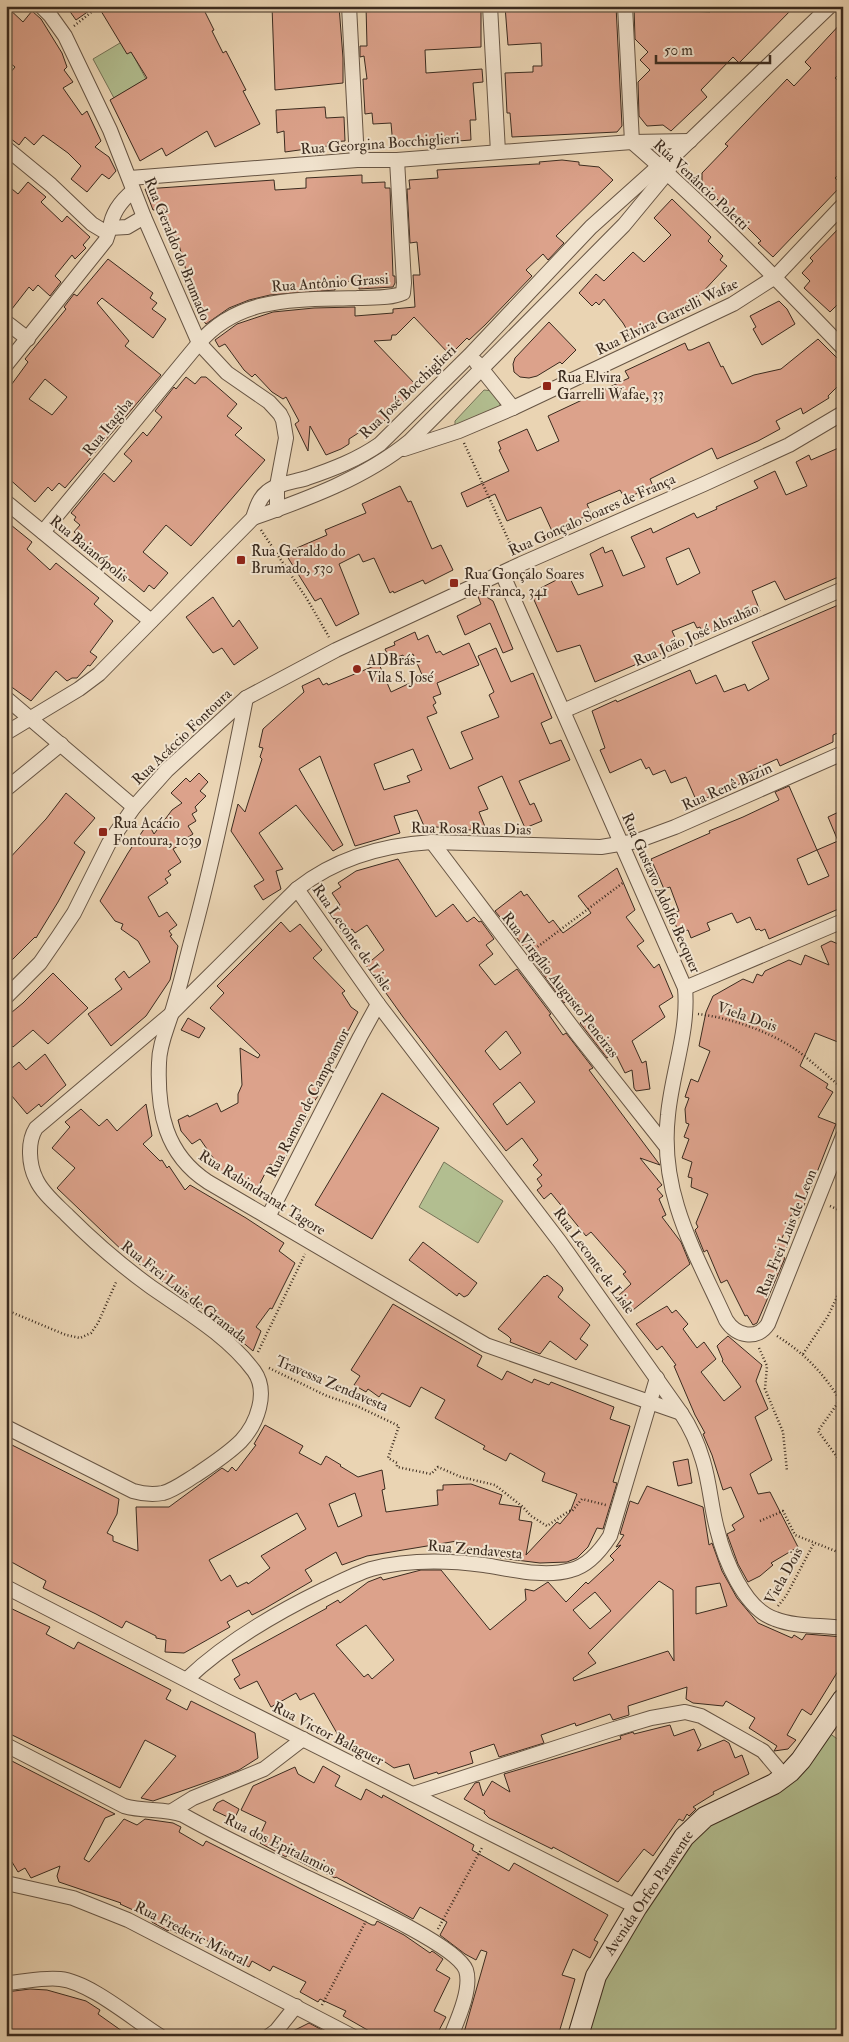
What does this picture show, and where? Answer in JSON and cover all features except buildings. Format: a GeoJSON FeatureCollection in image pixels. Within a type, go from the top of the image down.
{"type":"FeatureCollection","features":[{"type":"Feature","properties":{"kind":"main road","name":"Avenida Orfeo Paravente"},"geometry":{"type":"LineString","coordinates":[[578,2036],[596,1976],[637,1907],[690,1830],[712,1814],[774,1784],[784,1776],[801,1760],[843,1699]]}},
{"type":"Feature","properties":{"kind":"street","name":"Rua Geraldo do Brumado"},"geometry":{"type":"LineString","coordinates":[[41,6],[65,36],[110,130],[144,217],[199,343],[227,373],[269,402],[280,414],[286,438],[277,486],[276,510]]}},
{"type":"Feature","properties":{"kind":"street"},"geometry":{"type":"LineString","coordinates":[[349,6],[357,160]]}},
{"type":"Feature","properties":{"kind":"street"},"geometry":{"type":"LineString","coordinates":[[490,6],[498,152]]}},
{"type":"Feature","properties":{"kind":"street","name":"Rua Venâncio Poletti"},"geometry":{"type":"LineString","coordinates":[[625,6],[632,142],[663,169],[774,277],[843,348]]}},
{"type":"Feature","properties":{"kind":"street"},"geometry":{"type":"LineString","coordinates":[[663,169],[826,8]]}},
{"type":"Feature","properties":{"kind":"street","name":"Rua Georgina Bocchiglieri"},"geometry":{"type":"LineString","coordinates":[[132,184],[357,160],[397,160],[632,142],[690,141]]}},
{"type":"Feature","properties":{"kind":"street"},"geometry":{"type":"LineString","coordinates":[[6,148],[51,185],[92,224],[108,230],[127,227],[144,217]]}},
{"type":"Feature","properties":{"kind":"street","name":"Rua Antônio Grassi"},"geometry":{"type":"LineString","coordinates":[[199,343],[210,330],[223,320],[238,312],[261,304],[372,297],[403,293],[397,160]]}},
{"type":"Feature","properties":{"kind":"street","name":"Rua José Bocchiglieri"},"geometry":{"type":"LineString","coordinates":[[252,518],[262,497],[277,486],[343,465],[380,444],[470,355],[591,227],[663,169]]}},
{"type":"Feature","properties":{"kind":"street","name":"Rua José Bocchiglieri"},"geometry":{"type":"LineString","coordinates":[[252,518],[305,500],[396,452],[624,225],[663,169]]}},
{"type":"Feature","properties":{"kind":"street"},"geometry":{"type":"LineString","coordinates":[[6,366],[106,240],[111,218],[127,196],[132,184]]}},
{"type":"Feature","properties":{"kind":"street","name":"Rua Elvira Garrelli Wafae"},"geometry":{"type":"LineString","coordinates":[[396,452],[458,431],[513,408],[733,304],[774,277],[843,205]]}},
{"type":"Feature","properties":{"kind":"street"},"geometry":{"type":"LineString","coordinates":[[6,322],[28,339]]}},
{"type":"Feature","properties":{"kind":"street","name":"Rua Itagiba"},"geometry":{"type":"LineString","coordinates":[[43,532],[199,343]]}},
{"type":"Feature","properties":{"kind":"street"},"geometry":{"type":"LineString","coordinates":[[470,355],[513,408]]}},
{"type":"Feature","properties":{"kind":"street","name":"Rua Gonçalo Soares de França"},"geometry":{"type":"LineString","coordinates":[[246,698],[336,650],[520,564],[789,445],[843,413]]}},
{"type":"Feature","properties":{"kind":"street"},"geometry":{"type":"LineString","coordinates":[[380,444],[396,452]]}},
{"type":"Feature","properties":{"kind":"street","name":"Rua Baianópolis"},"geometry":{"type":"LineString","coordinates":[[6,502],[151,621]]}},
{"type":"Feature","properties":{"kind":"street"},"geometry":{"type":"LineString","coordinates":[[6,733],[79,689],[99,674],[252,518]]}},
{"type":"Feature","properties":{"kind":"street","name":"Rua Gustavo Adolfo Becquer"},"geometry":{"type":"LineString","coordinates":[[502,573],[685,988],[686,1012],[670,1094],[665,1145],[673,1196],[684,1226],[726,1320],[735,1331],[748,1335],[759,1332]]}},
{"type":"Feature","properties":{"kind":"street","name":"Rua João José Abrahão"},"geometry":{"type":"LineString","coordinates":[[562,711],[843,589]]}},
{"type":"Feature","properties":{"kind":"street"},"geometry":{"type":"LineString","coordinates":[[6,698],[134,807]]}},
{"type":"Feature","properties":{"kind":"street","name":"Rua Acáccio Fontoura"},"geometry":{"type":"LineString","coordinates":[[6,997],[40,963],[58,937],[74,913],[109,842],[134,807],[168,770],[246,698]]}},
{"type":"Feature","properties":{"kind":"street","name":"Rua Rabindranat Tagore"},"geometry":{"type":"LineString","coordinates":[[246,698],[219,828],[192,941],[160,1051],[161,1108],[167,1134],[180,1158],[195,1174],[486,1345],[648,1403]]}},
{"type":"Feature","properties":{"kind":"street"},"geometry":{"type":"LineString","coordinates":[[6,789],[61,744]]}},
{"type":"Feature","properties":{"kind":"street","name":"Rua Renê Bazin"},"geometry":{"type":"LineString","coordinates":[[622,845],[646,839],[668,830],[843,753]]}},
{"type":"Feature","properties":{"kind":"street","name":"Rua Rosa Ruas Dias"},"geometry":{"type":"LineString","coordinates":[[172,1014],[298,888],[315,875],[335,864],[396,846],[432,842],[561,847],[622,845]]}},
{"type":"Feature","properties":{"kind":"street","name":"Rua Virgílio Augusto Peneiras"},"geometry":{"type":"LineString","coordinates":[[432,842],[520,960],[665,1145]]}},
{"type":"Feature","properties":{"kind":"street","name":"Rua Leconte de Lisle"},"geometry":{"type":"LineString","coordinates":[[298,888],[378,1004],[560,1242],[681,1413],[691,1430],[703,1460],[717,1530],[724,1553],[750,1601],[761,1613],[774,1619],[843,1628]]}},
{"type":"Feature","properties":{"kind":"street"},"geometry":{"type":"LineString","coordinates":[[685,988],[843,921]]}},
{"type":"Feature","properties":{"kind":"street","name":"Rua Ramon de Campoamor"},"geometry":{"type":"LineString","coordinates":[[268,1217],[378,1004]]}},
{"type":"Feature","properties":{"kind":"street","name":"Rua Frei Luis de Granada"},"geometry":{"type":"LineString","coordinates":[[6,1426],[133,1491],[149,1495],[165,1492],[207,1467],[240,1442],[248,1433],[260,1405],[260,1385],[253,1370],[217,1335],[123,1266],[79,1227],[39,1185],[32,1168],[31,1137],[36,1128],[172,1014]]}},
{"type":"Feature","properties":{"kind":"street","name":"Rua Frei Luis de Leon"},"geometry":{"type":"LineString","coordinates":[[759,1332],[843,1136]]}},
{"type":"Feature","properties":{"kind":"street","name":"Rua Zendavesta"},"geometry":{"type":"LineString","coordinates":[[187,1679],[223,1649],[259,1625],[304,1600],[369,1570],[424,1561],[455,1561],[541,1572],[572,1570],[591,1558],[603,1547],[610,1536],[657,1378]]}},
{"type":"Feature","properties":{"kind":"street"},"geometry":{"type":"LineString","coordinates":[[648,1403],[681,1413]]}},
{"type":"Feature","properties":{"kind":"street","name":"Rua Victor Balaguer"},"geometry":{"type":"LineString","coordinates":[[6,1587],[637,1907]]}},
{"type":"Feature","properties":{"kind":"street"},"geometry":{"type":"LineString","coordinates":[[412,1794],[611,1730],[651,1718],[685,1712],[702,1716],[764,1751],[784,1776]]}},
{"type":"Feature","properties":{"kind":"street"},"geometry":{"type":"LineString","coordinates":[[172,1811],[193,1798],[264,1769],[303,1739]]}},
{"type":"Feature","properties":{"kind":"street","name":"Rua dos Epitalamios"},"geometry":{"type":"LineString","coordinates":[[6,1745],[124,1806],[140,1810],[172,1811],[373,1908],[431,1942],[460,1961],[466,1971],[467,1982],[462,2010],[451,2036]]}},
{"type":"Feature","properties":{"kind":"street","name":"Rua Frederic Mistral"},"geometry":{"type":"LineString","coordinates":[[6,1883],[73,1898],[110,1912],[352,2036]]}},
{"type":"Feature","properties":{"kind":"street"},"geometry":{"type":"LineString","coordinates":[[6,1983],[51,1979],[66,1980],[99,1996],[160,2036]]}},
{"type":"Feature","properties":{"kind":"street"},"geometry":{"type":"LineString","coordinates":[[269,2036],[296,2006]]}},
{"type":"Feature","properties":{"kind":"path"},"geometry":{"type":"LineString","coordinates":[[65,36],[99,6]]}},
{"type":"Feature","properties":{"kind":"path"},"geometry":{"type":"LineString","coordinates":[[458,431],[520,564]]}},
{"type":"Feature","properties":{"kind":"path"},"geometry":{"type":"LineString","coordinates":[[252,518],[306,599],[336,650]]}},
{"type":"Feature","properties":{"kind":"path"},"geometry":{"type":"LineString","coordinates":[[520,960],[636,874]]}},
{"type":"Feature","properties":{"kind":"path","name":"Viela Dois"},"geometry":{"type":"LineString","coordinates":[[686,1012],[708,1015],[773,1036],[794,1049],[843,1089]]}},
{"type":"Feature","properties":{"kind":"path"},"geometry":{"type":"LineString","coordinates":[[253,1370],[255,1359],[310,1243]]}},
{"type":"Feature","properties":{"kind":"path"},"geometry":{"type":"LineString","coordinates":[[6,1310],[66,1335],[80,1338],[91,1334],[98,1323],[123,1266]]}},
{"type":"Feature","properties":{"kind":"path"},"geometry":{"type":"LineString","coordinates":[[802,1354],[828,1316],[843,1284]]}},
{"type":"Feature","properties":{"kind":"path"},"geometry":{"type":"LineString","coordinates":[[759,1332],[786,1342],[802,1354],[821,1372],[843,1405]]}},
{"type":"Feature","properties":{"kind":"path"},"geometry":{"type":"LineString","coordinates":[[759,1332],[766,1366],[765,1384],[767,1395],[783,1432],[787,1471]]}},
{"type":"Feature","properties":{"kind":"path","name":"Travessa Zendavesta"},"geometry":{"type":"LineString","coordinates":[[253,1370],[260,1367],[270,1368],[327,1396],[357,1406],[389,1420],[399,1426],[388,1458],[397,1463],[397,1467],[431,1474],[438,1467],[461,1477],[495,1485],[523,1507],[531,1516],[547,1526],[569,1511],[572,1511],[582,1500],[619,1508]]}},
{"type":"Feature","properties":{"kind":"path"},"geometry":{"type":"LineString","coordinates":[[840,1400],[818,1431],[843,1465]]}},
{"type":"Feature","properties":{"kind":"path"},"geometry":{"type":"LineString","coordinates":[[760,1521],[783,1511],[795,1535],[843,1554]]}},
{"type":"Feature","properties":{"kind":"path","name":"Viela Dois"},"geometry":{"type":"LineString","coordinates":[[774,1619],[778,1605],[786,1596],[814,1543]]}},
{"type":"Feature","properties":{"kind":"path"},"geometry":{"type":"LineString","coordinates":[[431,1942],[490,1834]]}},
{"type":"Feature","properties":{"kind":"path"},"geometry":{"type":"LineString","coordinates":[[316,2017],[373,1908]]}},
{"type":"Feature","properties":{"kind":"green space"},"geometry":{"type":"Polygon","coordinates":[[[125,40],[146,79],[114,98],[93,59],[125,40]]]}},
{"type":"Feature","properties":{"kind":"green space"},"geometry":{"type":"Polygon","coordinates":[[[484,390],[494,391],[500,406],[461,426],[455,425],[455,421],[484,390]]]}},
{"type":"Feature","properties":{"kind":"green space"},"geometry":{"type":"Polygon","coordinates":[[[444,1162],[503,1201],[478,1243],[419,1207],[444,1162]]]}},
{"type":"Feature","properties":{"kind":"green space"},"geometry":{"type":"Polygon","coordinates":[[[829,1733],[843,1743],[843,2036],[581,2036],[591,1992],[648,1893],[704,1827],[829,1733]]]}},
{"type":"Feature","properties":{"kind":"place","name":"Rua Elvira Garrelli Wafae, 33"},"geometry":{"type":"Point","coordinates":[547,386]}},
{"type":"Feature","properties":{"kind":"place","name":"Rua Geraldo do Brumado, 530"},"geometry":{"type":"Point","coordinates":[241,560]}},
{"type":"Feature","properties":{"kind":"place","name":"Rua Gonçalo Soares de Franca, 341"},"geometry":{"type":"Point","coordinates":[454,583]}},
{"type":"Feature","properties":{"kind":"place","name":"ADBrás- Vila S. José"},"geometry":{"type":"Point","coordinates":[357,669]}},
{"type":"Feature","properties":{"kind":"place","name":"Rua Acácio Fontoura, 1039"},"geometry":{"type":"Point","coordinates":[103,832]}}]}
